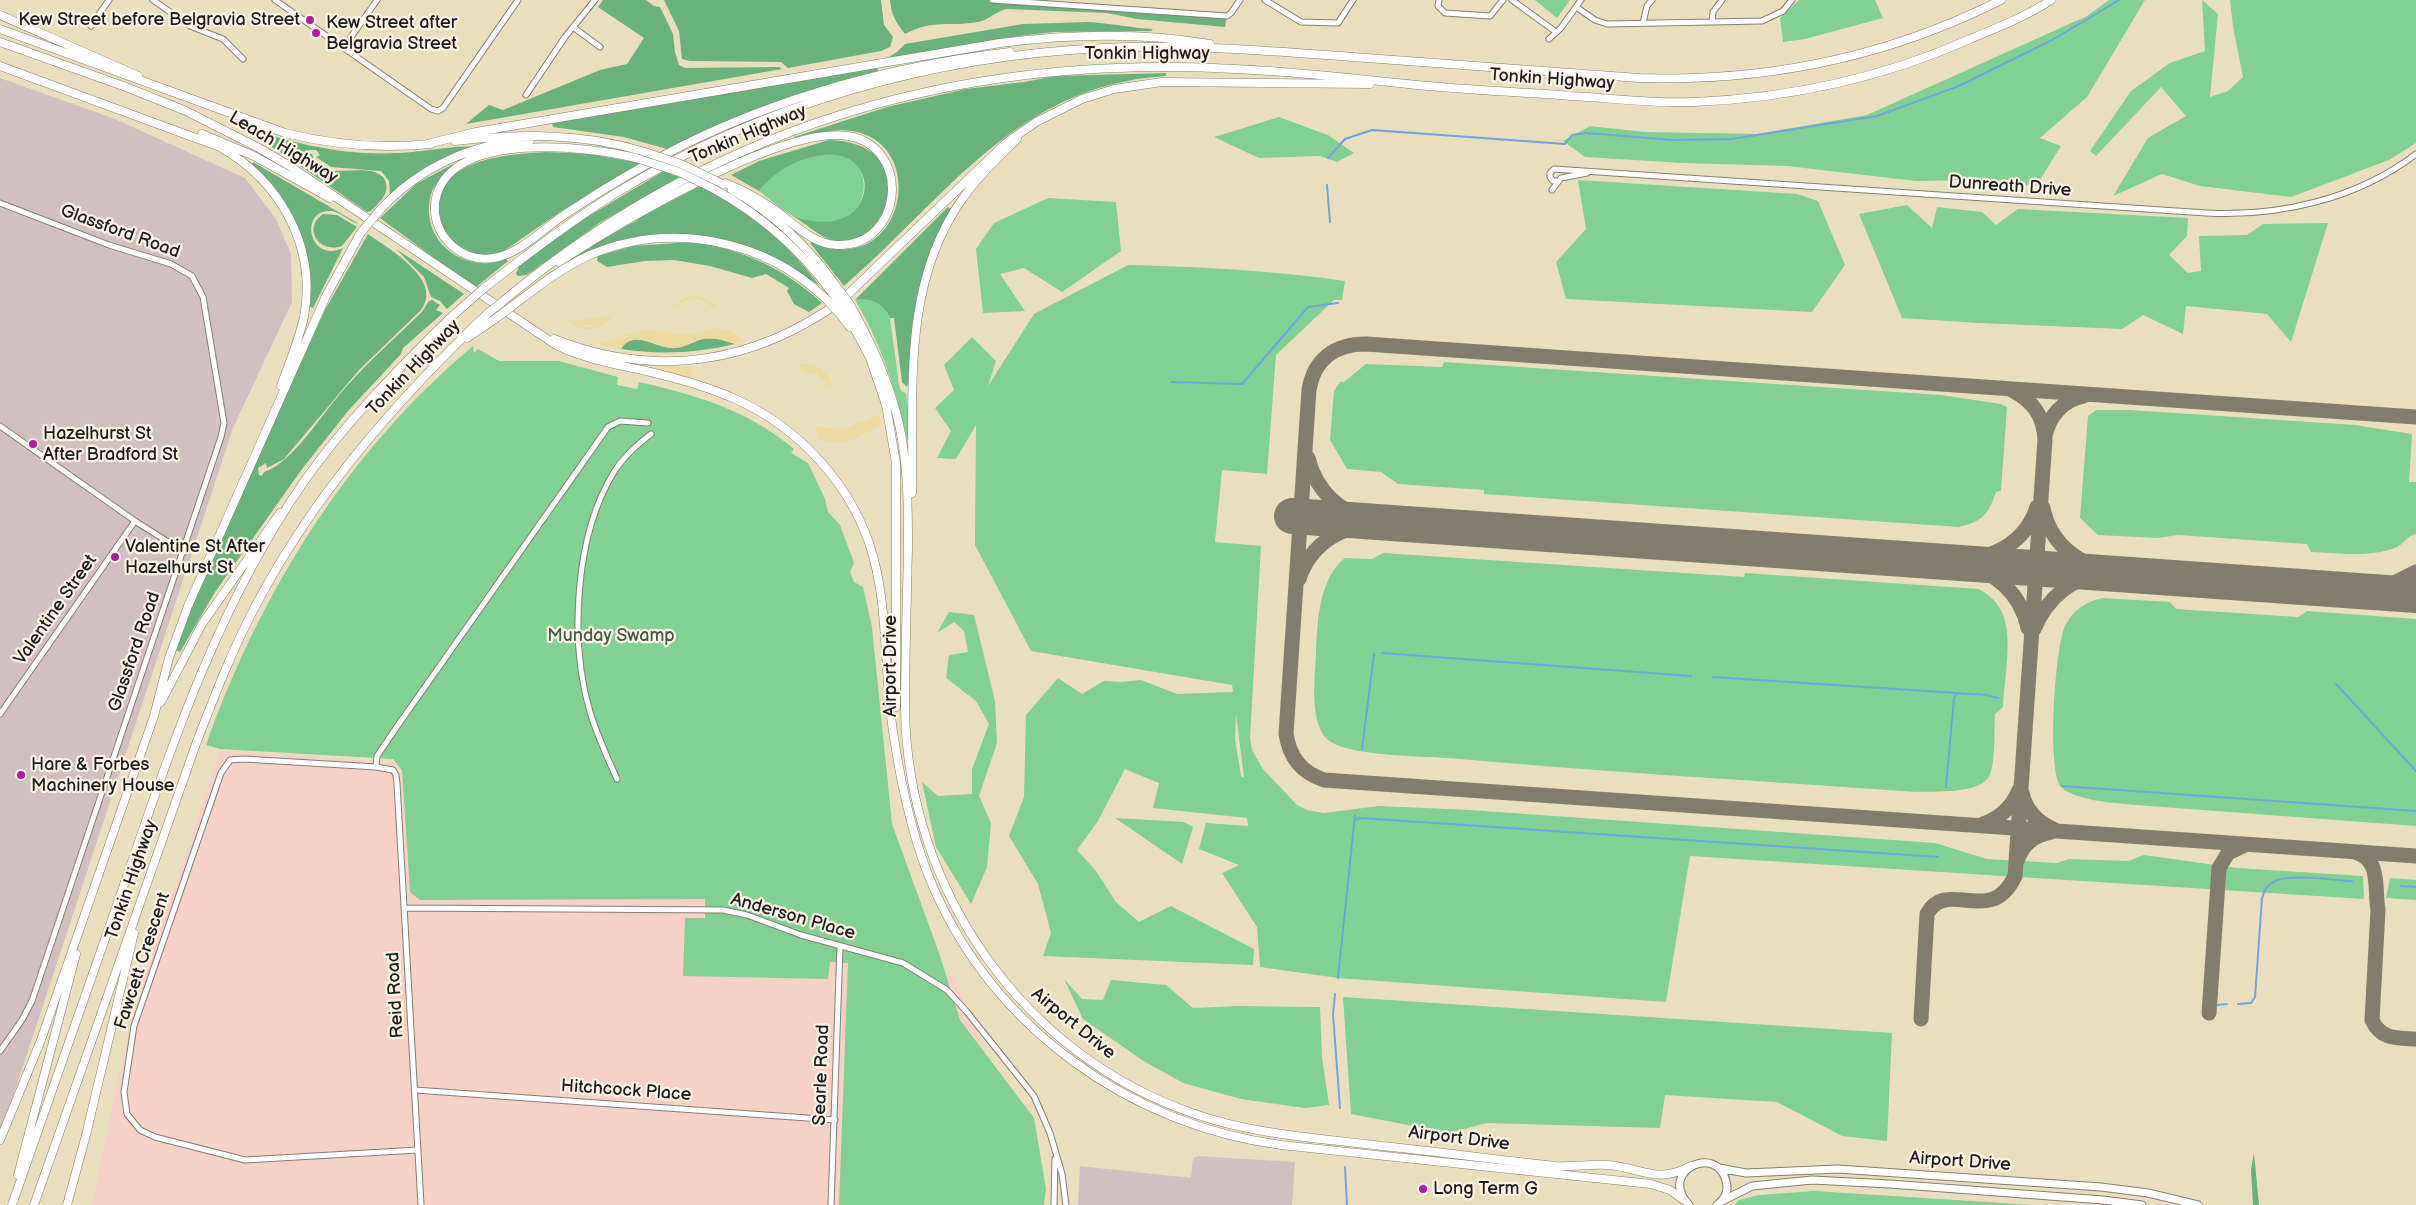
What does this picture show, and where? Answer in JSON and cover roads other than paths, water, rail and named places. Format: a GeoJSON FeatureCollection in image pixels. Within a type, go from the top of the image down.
{"type":"FeatureCollection","features":[{"type":"Feature","properties":{"kind":"highway","name":"Tonkin Highway"},"geometry":{"type":"LineString","coordinates":[[11,1205],[188,701],[226,614],[260,554],[302,484],[338,438],[377,392],[450,318],[528,253],[618,192],[689,154],[768,118],[838,93],[900,77],[966,64],[1072,50],[1149,47],[1240,49],[1639,78],[1724,77],[1802,68],[1856,56],[1945,27],[2000,0]]}},
{"type":"Feature","properties":{"kind":"highway","name":"Tonkin Highway"},"geometry":{"type":"LineString","coordinates":[[34,1205],[196,744],[223,672],[260,597],[319,501],[373,431],[449,350],[488,313],[517,290],[594,231],[642,202],[717,162],[838,115],[939,88],[1007,76],[1051,71],[1167,67],[1375,79],[1413,84],[1659,102],[1691,102],[1779,94],[1857,79],[1933,56],[2051,0]]}},
{"type":"Feature","properties":{"kind":"highway"},"geometry":{"type":"LineString","coordinates":[[0,15],[127,70],[160,87]]}},
{"type":"Feature","properties":{"kind":"highway","name":"Leach Highway"},"geometry":{"type":"LineString","coordinates":[[0,29],[260,125],[306,138],[375,147],[427,144]]}},
{"type":"Feature","properties":{"kind":"highway"},"geometry":{"type":"LineString","coordinates":[[427,144],[526,123],[956,49],[1020,40],[1135,37],[1194,41],[1240,49]]}},
{"type":"Feature","properties":{"kind":"highway","name":"Leach Highway"},"geometry":{"type":"LineString","coordinates":[[0,42],[126,87],[218,126],[288,165],[527,326]]}},
{"type":"Feature","properties":{"kind":"highway"},"geometry":{"type":"LineString","coordinates":[[836,292],[780,235],[750,211],[714,189],[679,172],[636,158],[582,147],[546,146],[515,149],[472,160],[454,170],[440,187],[435,200],[436,222],[443,236],[461,253],[477,258],[498,258],[512,251],[586,201],[645,165],[697,138],[759,112],[847,84],[934,64],[1024,51],[1072,50]]}},
{"type":"Feature","properties":{"kind":"highway"},"geometry":{"type":"LineString","coordinates":[[0,66],[204,140],[233,154],[254,170],[270,186],[292,220],[304,262],[306,305],[300,332],[266,426]]}},
{"type":"Feature","properties":{"kind":"highway"},"geometry":{"type":"LineString","coordinates":[[527,326],[584,350],[632,360],[694,360],[756,347],[800,328],[841,301],[1006,143],[1036,122],[1065,106],[1098,93],[1145,84],[1198,82],[1413,84]]}},
{"type":"Feature","properties":{"kind":"highway"},"geometry":{"type":"LineString","coordinates":[[130,113],[182,127],[238,148],[320,194],[350,208]]}},
{"type":"Feature","properties":{"kind":"highway"},"geometry":{"type":"LineString","coordinates":[[908,553],[912,507],[915,330],[926,272],[938,240],[965,194],[995,160],[1036,122]]}},
{"type":"Feature","properties":{"kind":"highway"},"geometry":{"type":"LineString","coordinates":[[427,144],[516,135],[572,138]]}},
{"type":"Feature","properties":{"kind":"highway"},"geometry":{"type":"LineString","coordinates":[[517,290],[597,238],[687,189],[765,153],[806,140],[837,135],[861,140],[884,160],[893,190],[888,212],[875,231],[858,241],[836,245],[809,236],[748,193],[724,183]]}},
{"type":"Feature","properties":{"kind":"highway"},"geometry":{"type":"LineString","coordinates":[[0,1140],[41,1040],[154,716],[169,658],[184,615],[266,426],[336,276],[360,234],[379,210],[416,178],[464,153],[519,140],[572,138]]}},
{"type":"Feature","properties":{"kind":"highway","name":"Airport Drive"},"geometry":{"type":"LineString","coordinates":[[572,138],[602,142],[645,152],[681,164],[724,183],[754,204],[790,233],[820,264],[843,308],[876,353],[900,427],[907,485],[906,728],[914,792],[924,833],[947,892],[980,950],[1017,997],[1074,1049],[1103,1070],[1156,1098],[1206,1118],[1250,1129],[1561,1166],[1607,1165],[1658,1176],[1673,1175],[1691,1166]]}},
{"type":"Feature","properties":{"kind":"highway"},"geometry":{"type":"LineString","coordinates":[[449,350],[496,319],[554,275],[590,256],[631,242],[669,238],[712,240],[748,250],[794,273],[826,299],[843,308],[870,358],[880,387],[890,425],[896,463],[896,690],[898,747],[904,792]]}},
{"type":"Feature","properties":{"kind":"highway"},"geometry":{"type":"LineString","coordinates":[[527,326],[566,350],[603,361],[697,383],[734,397],[754,407],[783,426],[809,449],[832,475],[861,524],[880,580],[886,623],[892,719],[904,792]]}},
{"type":"Feature","properties":{"kind":"highway"},"geometry":{"type":"LineString","coordinates":[[154,716],[212,609],[268,528],[302,484]]}},
{"type":"Feature","properties":{"kind":"highway","name":"Airport Drive"},"geometry":{"type":"LineString","coordinates":[[904,792],[914,833],[934,889],[956,932],[984,974],[1019,1014],[1056,1048],[1093,1076],[1138,1102],[1199,1127],[1258,1141],[1651,1184],[1670,1190],[1687,1202]]}},
{"type":"Feature","properties":{"kind":"highway"},"geometry":{"type":"LineString","coordinates":[[67,1205],[121,992],[142,898]]}},
{"type":"Feature","properties":{"kind":"highway"},"geometry":{"type":"LineString","coordinates":[[11,1205],[87,908]]}},
{"type":"Feature","properties":{"kind":"highway"},"geometry":{"type":"LineString","coordinates":[[61,1205],[70,1193]]}},
{"type":"Feature","properties":{"kind":"main road","name":"Airport Drive"},"geometry":{"type":"LineString","coordinates":[[1691,1166],[1705,1162],[1718,1168],[1746,1173],[1838,1169],[2101,1187],[2148,1193],[2198,1205]]}},
{"type":"Feature","properties":{"kind":"main road"},"geometry":{"type":"LineString","coordinates":[[1687,1202],[1680,1191],[1680,1181],[1684,1173],[1691,1166]]}},
{"type":"Feature","properties":{"kind":"main road"},"geometry":{"type":"LineString","coordinates":[[1718,1168],[1724,1175],[1727,1184],[1726,1193],[1720,1203]]}},
{"type":"Feature","properties":{"kind":"main road","name":"Airport Drive"},"geometry":{"type":"LineString","coordinates":[[1720,1203],[1752,1186],[1812,1180],[1977,1190],[2142,1205]]}},
{"type":"Feature","properties":{"kind":"street"},"geometry":{"type":"LineString","coordinates":[[91,26],[110,0]]}},
{"type":"Feature","properties":{"kind":"street"},"geometry":{"type":"LineString","coordinates":[[153,0],[190,26],[223,39],[243,59]]}},
{"type":"Feature","properties":{"kind":"street"},"geometry":{"type":"LineString","coordinates":[[275,0],[431,109],[438,111],[443,108],[518,0]]}},
{"type":"Feature","properties":{"kind":"street"},"geometry":{"type":"LineString","coordinates":[[344,47],[377,0]]}},
{"type":"Feature","properties":{"kind":"street"},"geometry":{"type":"LineString","coordinates":[[526,95],[573,27],[595,0]]}},
{"type":"Feature","properties":{"kind":"street"},"geometry":{"type":"LineString","coordinates":[[992,0],[1226,16],[1240,0]]}},
{"type":"Feature","properties":{"kind":"street"},"geometry":{"type":"LineString","coordinates":[[1265,0],[1301,22],[1338,23],[1353,0]]}},
{"type":"Feature","properties":{"kind":"street"},"geometry":{"type":"LineString","coordinates":[[1440,0],[1438,6],[1445,13],[1486,16],[1493,14],[1503,0]]}},
{"type":"Feature","properties":{"kind":"street"},"geometry":{"type":"LineString","coordinates":[[1512,0],[1556,32]]}},
{"type":"Feature","properties":{"kind":"street"},"geometry":{"type":"LineString","coordinates":[[1549,39],[1580,0]]}},
{"type":"Feature","properties":{"kind":"street"},"geometry":{"type":"LineString","coordinates":[[1643,23],[1647,6],[1652,0]]}},
{"type":"Feature","properties":{"kind":"street"},"geometry":{"type":"LineString","coordinates":[[1712,22],[1713,12],[1722,0]]}},
{"type":"Feature","properties":{"kind":"street"},"geometry":{"type":"LineString","coordinates":[[1576,7],[1602,23],[1762,21],[1783,11],[1792,0]]}},
{"type":"Feature","properties":{"kind":"street"},"geometry":{"type":"LineString","coordinates":[[573,27],[600,47]]}},
{"type":"Feature","properties":{"kind":"street","name":"Dunreath Drive"},"geometry":{"type":"LineString","coordinates":[[1557,181],[1553,181],[1550,177],[1550,172],[1554,169],[1590,173],[2222,214],[2272,212],[2335,196],[2382,175],[2416,154]]}},
{"type":"Feature","properties":{"kind":"street","name":"Dunreath Drive"},"geometry":{"type":"LineString","coordinates":[[1552,190],[1557,181],[1564,177],[1590,173]]}},
{"type":"Feature","properties":{"kind":"street","name":"Glassford Road"},"geometry":{"type":"LineString","coordinates":[[0,203],[110,245],[182,269],[199,286],[205,306],[224,423],[222,437],[184,552],[32,1001],[27,1013],[0,1050]]}},
{"type":"Feature","properties":{"kind":"street"},"geometry":{"type":"LineString","coordinates":[[376,767],[378,756],[396,728],[608,427],[620,422],[648,423]]}},
{"type":"Feature","properties":{"kind":"street"},"geometry":{"type":"LineString","coordinates":[[0,426],[135,521],[184,552]]}},
{"type":"Feature","properties":{"kind":"street"},"geometry":{"type":"LineString","coordinates":[[617,779],[599,737],[585,690],[579,643],[581,581],[593,524],[610,478],[624,457],[651,434]]}},
{"type":"Feature","properties":{"kind":"street","name":"Valentine Street"},"geometry":{"type":"LineString","coordinates":[[0,714],[135,521]]}},
{"type":"Feature","properties":{"kind":"street","name":"Fawcett Crescent"},"geometry":{"type":"LineString","coordinates":[[397,784],[396,775],[393,770],[376,767],[244,759],[226,763],[139,1009],[131,1045],[124,1092],[124,1106],[130,1121],[140,1130],[155,1137],[238,1159],[257,1160],[418,1150]]}},
{"type":"Feature","properties":{"kind":"street","name":"Reid Road"},"geometry":{"type":"LineString","coordinates":[[397,784],[421,1205]]}},
{"type":"Feature","properties":{"kind":"street","name":"Anderson Place"},"geometry":{"type":"LineString","coordinates":[[404,908],[723,910],[746,915],[801,935],[903,963],[946,990],[1026,1084],[1041,1109],[1053,1143],[1062,1174],[1066,1205]]}},
{"type":"Feature","properties":{"kind":"street","name":"Searle Road"},"geometry":{"type":"LineString","coordinates":[[831,1205],[840,946]]}},
{"type":"Feature","properties":{"kind":"street","name":"Hitchcock Place"},"geometry":{"type":"LineString","coordinates":[[415,1090],[835,1120]]}},
{"type":"Feature","properties":{"kind":"street","name":"Anderson Place"},"geometry":{"type":"LineString","coordinates":[[1053,1143],[1056,1170],[1054,1205]]}},
{"type":"Feature","properties":{"kind":"waterway"},"geometry":{"type":"LineString","coordinates":[[1328,158],[1345,139],[1372,130],[1565,144],[1572,135],[1585,133],[1674,140],[1732,139],[1877,116],[1959,86],[2054,39],[2119,0]]}},
{"type":"Feature","properties":{"kind":"waterway"},"geometry":{"type":"LineString","coordinates":[[1327,185],[1330,222]]}},
{"type":"Feature","properties":{"kind":"waterway"},"geometry":{"type":"LineString","coordinates":[[1171,382],[1242,384],[1308,307],[1338,303]]}},
{"type":"Feature","properties":{"kind":"waterway"},"geometry":{"type":"LineString","coordinates":[[1382,653],[1691,676]]}},
{"type":"Feature","properties":{"kind":"waterway"},"geometry":{"type":"LineString","coordinates":[[1362,749],[1374,654]]}},
{"type":"Feature","properties":{"kind":"waterway"},"geometry":{"type":"LineString","coordinates":[[1713,677],[1987,695],[1998,698]]}},
{"type":"Feature","properties":{"kind":"waterway"},"geometry":{"type":"LineString","coordinates":[[2336,684],[2416,771]]}},
{"type":"Feature","properties":{"kind":"waterway"},"geometry":{"type":"LineString","coordinates":[[1946,787],[1954,698],[1957,693]]}},
{"type":"Feature","properties":{"kind":"waterway"},"geometry":{"type":"LineString","coordinates":[[2062,786],[2416,811]]}},
{"type":"Feature","properties":{"kind":"waterway"},"geometry":{"type":"LineString","coordinates":[[1338,978],[1355,815]]}},
{"type":"Feature","properties":{"kind":"waterway"},"geometry":{"type":"LineString","coordinates":[[1355,820],[1360,818],[1938,857]]}},
{"type":"Feature","properties":{"kind":"waterway"},"geometry":{"type":"LineString","coordinates":[[2238,1004],[2251,1003],[2255,997],[2262,898],[2269,885],[2280,879],[2290,878],[2352,881]]}},
{"type":"Feature","properties":{"kind":"waterway"},"geometry":{"type":"LineString","coordinates":[[2401,886],[2416,887]]}},
{"type":"Feature","properties":{"kind":"waterway"},"geometry":{"type":"LineString","coordinates":[[1335,994],[1333,1014],[1340,1108]]}},
{"type":"Feature","properties":{"kind":"waterway"},"geometry":{"type":"LineString","coordinates":[[2217,1005],[2227,1004]]}},
{"type":"Feature","properties":{"kind":"waterway"},"geometry":{"type":"LineString","coordinates":[[1345,1167],[1347,1205]]}},
{"type":"Feature","properties":{"kind":"place","name":"Kew Street before Belgravia Street"},"geometry":{"type":"Point","coordinates":[310,20]}},
{"type":"Feature","properties":{"kind":"place","name":"Kew Street after Belgravia Street"},"geometry":{"type":"Point","coordinates":[316,33]}},
{"type":"Feature","properties":{"kind":"place","name":"Hazelhurst St After Bradford St"},"geometry":{"type":"Point","coordinates":[33,444]}},
{"type":"Feature","properties":{"kind":"place","name":"Valentine St After Hazelhurst St"},"geometry":{"type":"Point","coordinates":[115,557]}},
{"type":"Feature","properties":{"kind":"place","name":"Hare & Forbes Machinery House"},"geometry":{"type":"Point","coordinates":[21,775]}},
{"type":"Feature","properties":{"kind":"place","name":"Long Term G"},"geometry":{"type":"Point","coordinates":[1423,1189]}},
{"type":"Feature","properties":{"kind":"park label","name":"Munday Swamp"},"geometry":{"type":"Point","coordinates":[611,636]}}]}
